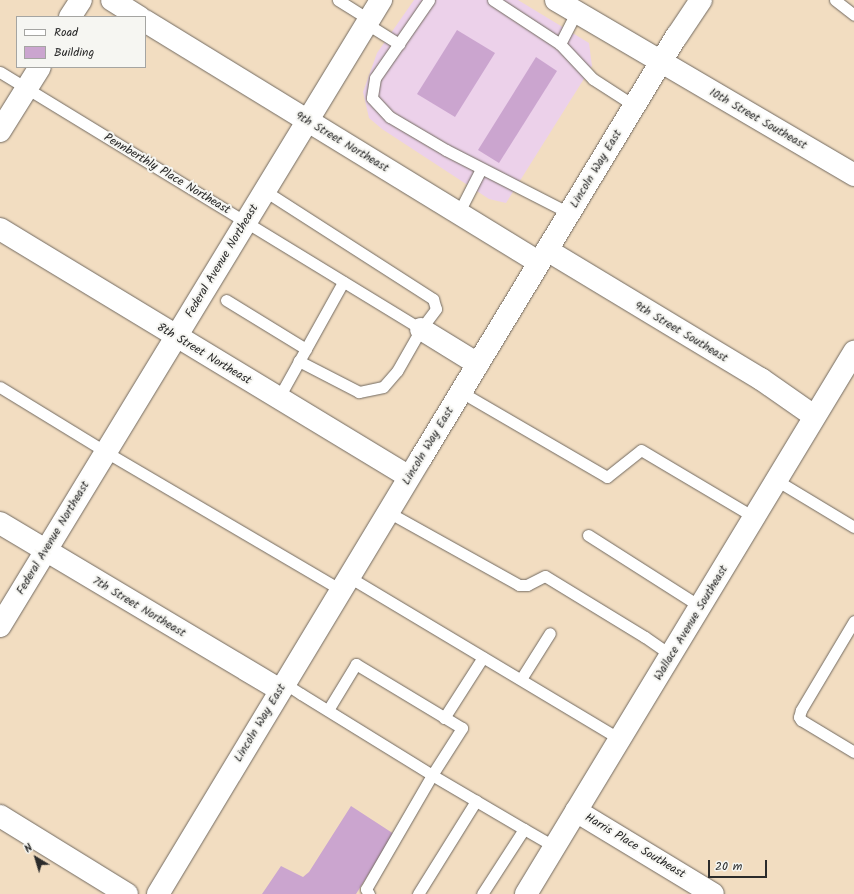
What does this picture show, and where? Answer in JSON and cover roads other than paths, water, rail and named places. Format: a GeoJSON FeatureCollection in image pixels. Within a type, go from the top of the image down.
{"type":"FeatureCollection","features":[{"type":"Feature","properties":{"kind":"street"},"geometry":{"type":"LineString","coordinates":[[71,16],[81,0]]}},
{"type":"Feature","properties":{"kind":"street"},"geometry":{"type":"LineString","coordinates":[[112,0],[137,16]]}},
{"type":"Feature","properties":{"kind":"street","name":"Federal Avenue Northeast"},"geometry":{"type":"LineString","coordinates":[[0,626],[381,0]]}},
{"type":"Feature","properties":{"kind":"street","name":"10th Street Southeast"},"geometry":{"type":"LineString","coordinates":[[556,0],[854,175]]}},
{"type":"Feature","properties":{"kind":"street","name":"Lincoln Way East"},"geometry":{"type":"LineString","coordinates":[[158,894],[569,213],[661,62],[702,0]]}},
{"type":"Feature","properties":{"kind":"street","name":"9th Street Northeast"},"geometry":{"type":"LineString","coordinates":[[146,22],[307,121],[459,212],[543,256]]}},
{"type":"Feature","properties":{"kind":"street"},"geometry":{"type":"LineString","coordinates":[[0,132],[39,68]]}},
{"type":"Feature","properties":{"kind":"street","name":"8th Street Northeast"},"geometry":{"type":"LineString","coordinates":[[0,230],[409,477]]}},
{"type":"Feature","properties":{"kind":"street","name":"9th Street Southeast"},"geometry":{"type":"LineString","coordinates":[[543,256],[761,379],[814,416]]}},
{"type":"Feature","properties":{"kind":"street","name":"Pennberthly Place Northeast"},"geometry":{"type":"LineString","coordinates":[[421,329],[478,364]]}},
{"type":"Feature","properties":{"kind":"street","name":"Wallace Avenue Southeast"},"geometry":{"type":"LineString","coordinates":[[526,894],[671,655],[702,607],[814,416],[854,352]]}},
{"type":"Feature","properties":{"kind":"street","name":"7th Street Northeast"},"geometry":{"type":"LineString","coordinates":[[0,523],[45,551],[282,687]]}},
{"type":"Feature","properties":{"kind":"street","name":"Harris Place Southeast"},"geometry":{"type":"LineString","coordinates":[[576,811],[713,894]]}},
{"type":"Feature","properties":{"kind":"street"},"geometry":{"type":"LineString","coordinates":[[0,816],[127,894]]}},
{"type":"Feature","properties":{"kind":"lane"},"geometry":{"type":"LineString","coordinates":[[338,0],[399,44]]}},
{"type":"Feature","properties":{"kind":"lane"},"geometry":{"type":"LineString","coordinates":[[429,0],[375,78],[372,98],[390,117],[446,150],[569,213]]}},
{"type":"Feature","properties":{"kind":"lane"},"geometry":{"type":"LineString","coordinates":[[493,0],[560,44],[593,79],[635,106]]}},
{"type":"Feature","properties":{"kind":"lane"},"geometry":{"type":"LineString","coordinates":[[835,0],[854,15]]}},
{"type":"Feature","properties":{"kind":"lane"},"geometry":{"type":"LineString","coordinates":[[560,44],[576,12]]}},
{"type":"Feature","properties":{"kind":"lane","name":"Pennberthly Place Northeast"},"geometry":{"type":"LineString","coordinates":[[0,72],[421,329]]}},
{"type":"Feature","properties":{"kind":"lane"},"geometry":{"type":"LineString","coordinates":[[459,212],[481,169]]}},
{"type":"Feature","properties":{"kind":"lane"},"geometry":{"type":"LineString","coordinates":[[265,191],[433,299],[436,309],[421,329],[397,371],[383,387],[359,392],[298,361]]}},
{"type":"Feature","properties":{"kind":"lane"},"geometry":{"type":"LineString","coordinates":[[278,399],[343,282]]}},
{"type":"Feature","properties":{"kind":"lane"},"geometry":{"type":"LineString","coordinates":[[226,300],[306,349]]}},
{"type":"Feature","properties":{"kind":"lane"},"geometry":{"type":"LineString","coordinates":[[0,387],[106,452],[345,584],[483,657],[620,739]]}},
{"type":"Feature","properties":{"kind":"lane"},"geometry":{"type":"LineString","coordinates":[[461,392],[607,477],[641,450],[754,517]]}},
{"type":"Feature","properties":{"kind":"lane"},"geometry":{"type":"LineString","coordinates":[[776,480],[854,527]]}},
{"type":"Feature","properties":{"kind":"lane"},"geometry":{"type":"LineString","coordinates":[[388,512],[520,585],[527,585],[545,576],[645,637],[671,655]]}},
{"type":"Feature","properties":{"kind":"lane"},"geometry":{"type":"LineString","coordinates":[[588,535],[702,607]]}},
{"type":"Feature","properties":{"kind":"lane"},"geometry":{"type":"LineString","coordinates":[[854,621],[801,710],[799,717],[801,720],[854,752]]}},
{"type":"Feature","properties":{"kind":"lane"},"geometry":{"type":"LineString","coordinates":[[520,679],[550,633]]}},
{"type":"Feature","properties":{"kind":"lane"},"geometry":{"type":"LineString","coordinates":[[444,718],[483,657]]}},
{"type":"Feature","properties":{"kind":"lane"},"geometry":{"type":"LineString","coordinates":[[328,710],[356,664],[462,728],[432,775],[366,889],[369,894]]}},
{"type":"Feature","properties":{"kind":"lane"},"geometry":{"type":"LineString","coordinates":[[282,687],[328,710],[432,775],[555,846]]}},
{"type":"Feature","properties":{"kind":"lane"},"geometry":{"type":"LineString","coordinates":[[418,894],[476,801]]}},
{"type":"Feature","properties":{"kind":"lane"},"geometry":{"type":"LineString","coordinates":[[482,894],[524,829]]}}]}
